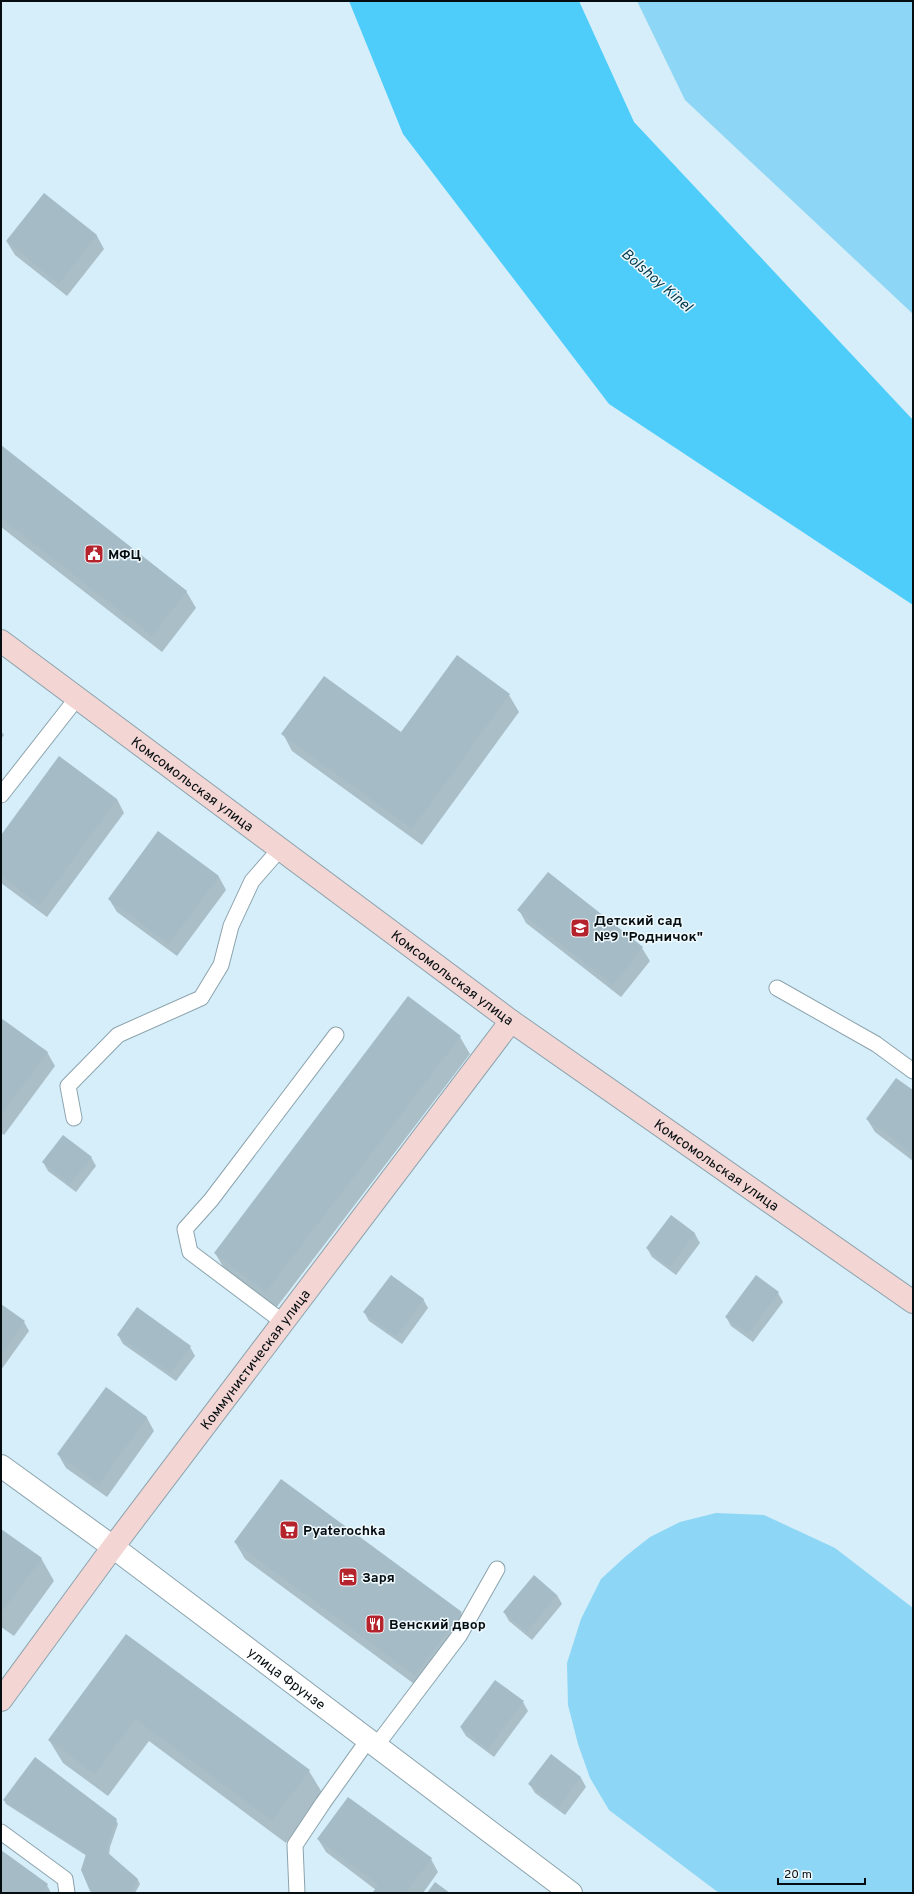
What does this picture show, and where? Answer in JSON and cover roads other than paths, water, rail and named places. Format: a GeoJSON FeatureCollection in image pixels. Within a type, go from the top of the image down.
{"type":"FeatureCollection","features":[{"type":"Feature","properties":{"kind":"main road","name":"Комсомольская улица"},"geometry":{"type":"LineString","coordinates":[[1,641],[511,1021],[913,1302]]}},
{"type":"Feature","properties":{"kind":"main road","name":"Коммунистическая улица"},"geometry":{"type":"LineString","coordinates":[[1,1700],[113,1547],[511,1021]]}},
{"type":"Feature","properties":{"kind":"street","name":"улица Фрунзе"},"geometry":{"type":"LineString","coordinates":[[1,1466],[113,1547],[570,1893]]}},
{"type":"Feature","properties":{"kind":"lane"},"geometry":{"type":"LineString","coordinates":[[1,795],[77,698]]}},
{"type":"Feature","properties":{"kind":"lane"},"geometry":{"type":"LineString","coordinates":[[74,1118],[68,1086],[118,1035],[201,998],[221,965],[230,926],[252,881],[280,849]]}},
{"type":"Feature","properties":{"kind":"lane"},"geometry":{"type":"LineString","coordinates":[[777,988],[876,1044],[913,1071]]}},
{"type":"Feature","properties":{"kind":"lane"},"geometry":{"type":"LineString","coordinates":[[283,1322],[190,1252],[185,1229],[211,1200],[336,1035]]}},
{"type":"Feature","properties":{"kind":"lane"},"geometry":{"type":"LineString","coordinates":[[297,1893],[296,1845],[323,1803],[459,1636],[497,1569]]}},
{"type":"Feature","properties":{"kind":"lane"},"geometry":{"type":"LineString","coordinates":[[1,1832],[65,1879],[67,1893]]}},
{"type":"Feature","properties":{"kind":"water","name":"Bolshoy Kinel"},"geometry":{"type":"Polygon","coordinates":[[[349,1],[579,1],[634,122],[913,420],[913,605],[609,404],[403,134],[349,1]]]}},
{"type":"Feature","properties":{"kind":"place","name":"МФЦ"},"geometry":{"type":"Point","coordinates":[94,554]}},
{"type":"Feature","properties":{"kind":"place","name":"Детский сад №9 \"Родничок\""},"geometry":{"type":"Point","coordinates":[580,928]}},
{"type":"Feature","properties":{"kind":"place","name":"Pyaterochka"},"geometry":{"type":"Point","coordinates":[289,1530]}},
{"type":"Feature","properties":{"kind":"place","name":"Заря"},"geometry":{"type":"Point","coordinates":[348,1577]}},
{"type":"Feature","properties":{"kind":"place","name":"Венский двор"},"geometry":{"type":"Point","coordinates":[375,1624]}}]}
